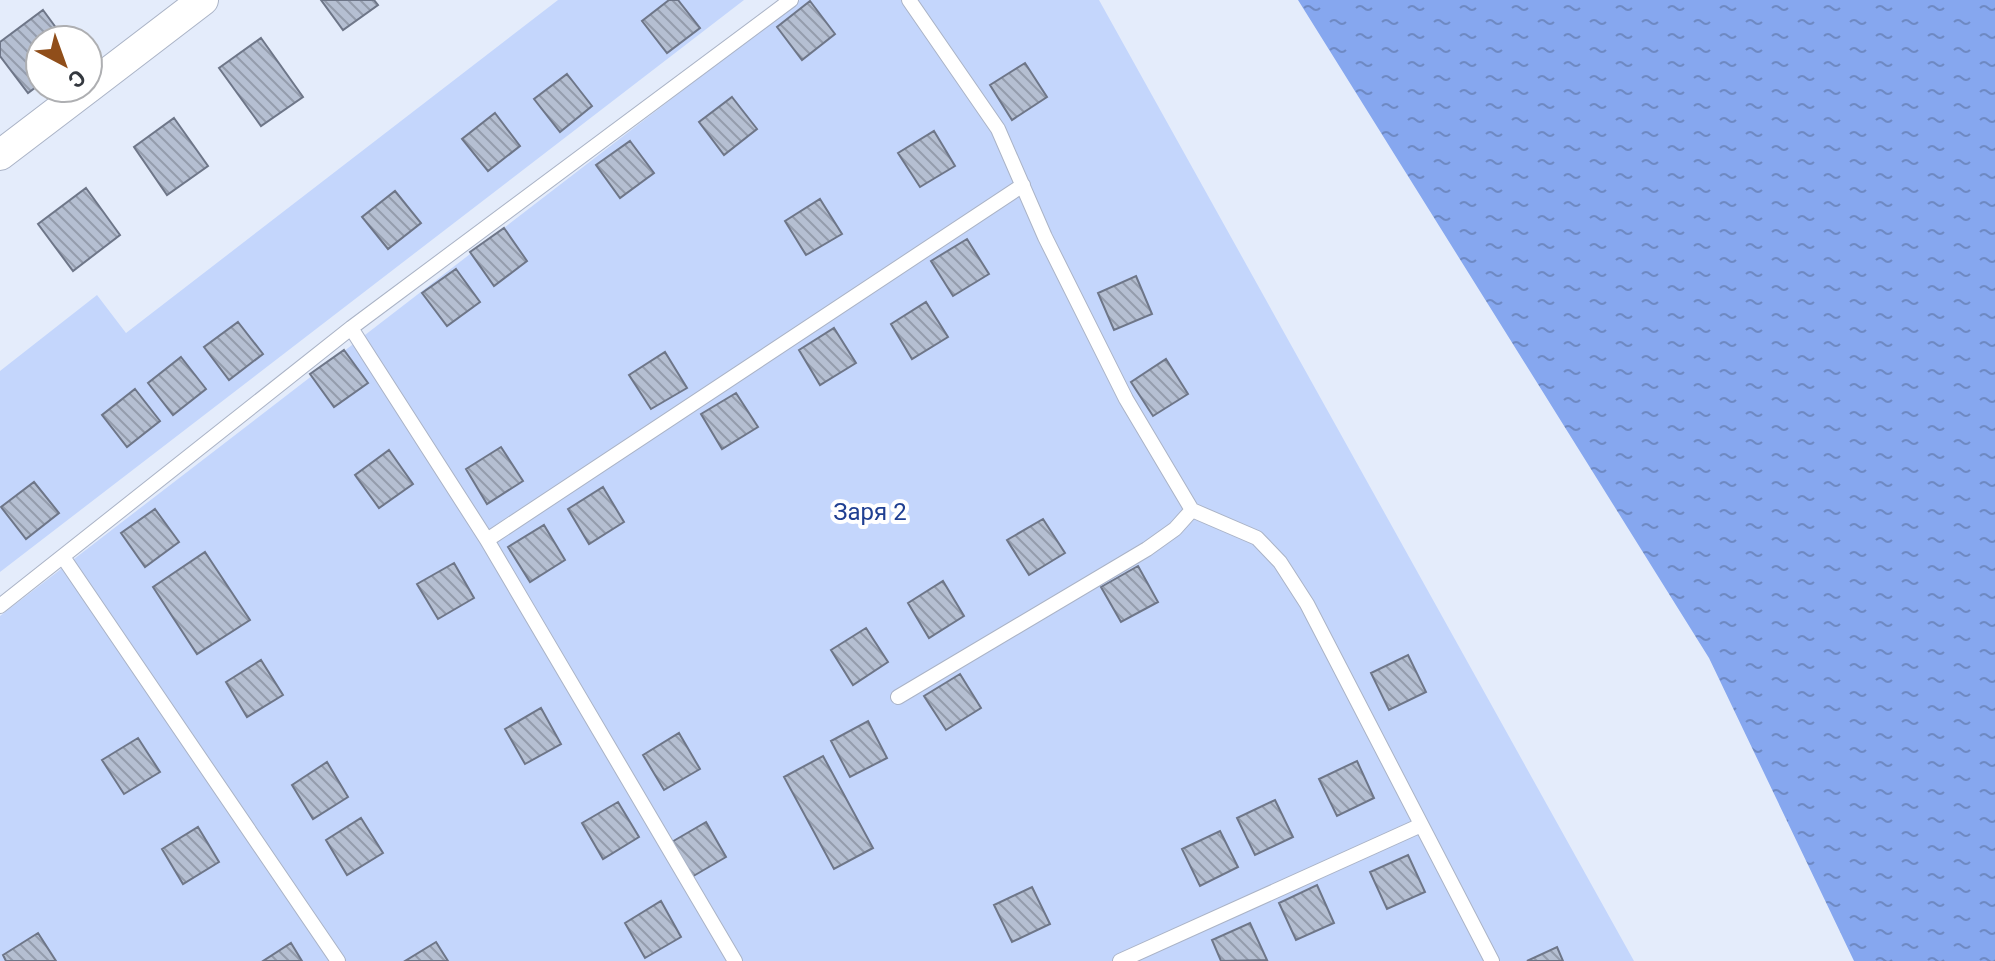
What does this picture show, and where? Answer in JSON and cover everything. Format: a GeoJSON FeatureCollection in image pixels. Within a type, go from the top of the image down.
{"type":"FeatureCollection","features":[{"type":"Feature","properties":{"kind":"street"},"geometry":{"type":"LineString","coordinates":[[104,76],[203,0]]}},
{"type":"Feature","properties":{"kind":"street"},"geometry":{"type":"LineString","coordinates":[[0,155],[67,104]]}},
{"type":"Feature","properties":{"kind":"lane"},"geometry":{"type":"LineString","coordinates":[[0,606],[351,328],[791,0]]}},
{"type":"Feature","properties":{"kind":"lane"},"geometry":{"type":"LineString","coordinates":[[909,0],[998,129],[1126,399],[1192,510],[1257,538],[1280,562],[1307,604],[1419,826],[1492,961]]}},
{"type":"Feature","properties":{"kind":"lane"},"geometry":{"type":"LineString","coordinates":[[487,540],[1023,185]]}},
{"type":"Feature","properties":{"kind":"lane"},"geometry":{"type":"LineString","coordinates":[[351,328],[487,540],[735,961]]}},
{"type":"Feature","properties":{"kind":"lane"},"geometry":{"type":"LineString","coordinates":[[898,697],[1147,549],[1175,529],[1192,510]]}},
{"type":"Feature","properties":{"kind":"lane"},"geometry":{"type":"LineString","coordinates":[[63,557],[338,961]]}},
{"type":"Feature","properties":{"kind":"lane"},"geometry":{"type":"LineString","coordinates":[[1120,961],[1419,826]]}},
{"type":"Feature","properties":{"kind":"green space"},"geometry":{"type":"Polygon","coordinates":[[[558,0],[744,0],[0,572],[0,371],[97,295],[126,333],[558,0]]]}},
{"type":"Feature","properties":{"kind":"green space","name":"Заря 2"},"geometry":{"type":"Polygon","coordinates":[[[800,0],[1099,0],[1634,961],[0,961],[0,616],[800,0]]]}},
{"type":"Feature","properties":{"kind":"water"},"geometry":{"type":"Polygon","coordinates":[[[1298,0],[1995,0],[1995,961],[1854,961],[1709,658],[1298,0]]]}},
{"type":"Feature","properties":{"kind":"building"},"geometry":{"type":"Polygon","coordinates":[[[321,0],[374,0],[378,5],[343,30],[321,0]]]}},
{"type":"Feature","properties":{"kind":"building"},"geometry":{"type":"Polygon","coordinates":[[[669,0],[678,0],[700,28],[667,53],[642,21],[669,0]]]}},
{"type":"Feature","properties":{"kind":"building"},"geometry":{"type":"Polygon","coordinates":[[[810,1],[835,34],[802,60],[777,27],[810,1]]]}},
{"type":"Feature","properties":{"kind":"building"},"geometry":{"type":"Polygon","coordinates":[[[43,10],[53,24],[24,24],[43,10]]]}},
{"type":"Feature","properties":{"kind":"building"},"geometry":{"type":"Polygon","coordinates":[[[24,24],[24,88],[0,56],[0,42],[24,24]]]}},
{"type":"Feature","properties":{"kind":"building"},"geometry":{"type":"Polygon","coordinates":[[[261,38],[303,97],[261,126],[219,68],[261,38]]]}},
{"type":"Feature","properties":{"kind":"building"},"geometry":{"type":"Polygon","coordinates":[[[1025,63],[1047,97],[1012,120],[990,85],[1025,63]]]}},
{"type":"Feature","properties":{"kind":"building"},"geometry":{"type":"Polygon","coordinates":[[[567,74],[592,106],[560,132],[534,99],[567,74]]]}},
{"type":"Feature","properties":{"kind":"building"},"geometry":{"type":"Polygon","coordinates":[[[732,97],[757,129],[724,155],[699,122],[732,97]]]}},
{"type":"Feature","properties":{"kind":"building"},"geometry":{"type":"Polygon","coordinates":[[[495,113],[520,146],[488,171],[462,139],[495,113]]]}},
{"type":"Feature","properties":{"kind":"building"},"geometry":{"type":"Polygon","coordinates":[[[174,118],[208,166],[167,195],[134,147],[174,118]]]}},
{"type":"Feature","properties":{"kind":"building"},"geometry":{"type":"Polygon","coordinates":[[[934,131],[955,166],[920,187],[898,153],[934,131]]]}},
{"type":"Feature","properties":{"kind":"building"},"geometry":{"type":"Polygon","coordinates":[[[630,141],[654,173],[620,198],[596,165],[630,141]]]}},
{"type":"Feature","properties":{"kind":"building"},"geometry":{"type":"Polygon","coordinates":[[[86,188],[120,235],[73,271],[38,224],[86,188]]]}},
{"type":"Feature","properties":{"kind":"building"},"geometry":{"type":"Polygon","coordinates":[[[395,191],[421,223],[388,249],[362,217],[395,191]]]}},
{"type":"Feature","properties":{"kind":"building"},"geometry":{"type":"Polygon","coordinates":[[[820,199],[842,234],[806,255],[785,221],[820,199]]]}},
{"type":"Feature","properties":{"kind":"building"},"geometry":{"type":"Polygon","coordinates":[[[504,228],[527,261],[494,286],[470,252],[504,228]]]}},
{"type":"Feature","properties":{"kind":"building"},"geometry":{"type":"Polygon","coordinates":[[[967,239],[989,274],[953,296],[931,261],[967,239]]]}},
{"type":"Feature","properties":{"kind":"building"},"geometry":{"type":"Polygon","coordinates":[[[456,269],[480,302],[447,326],[422,293],[456,269]]]}},
{"type":"Feature","properties":{"kind":"building"},"geometry":{"type":"Polygon","coordinates":[[[1136,276],[1152,314],[1114,330],[1098,293],[1136,276]]]}},
{"type":"Feature","properties":{"kind":"building"},"geometry":{"type":"Polygon","coordinates":[[[926,302],[948,337],[912,359],[891,324],[926,302]]]}},
{"type":"Feature","properties":{"kind":"building"},"geometry":{"type":"Polygon","coordinates":[[[238,322],[263,354],[229,380],[204,347],[238,322]]]}},
{"type":"Feature","properties":{"kind":"building"},"geometry":{"type":"Polygon","coordinates":[[[834,328],[856,363],[820,385],[799,350],[834,328]]]}},
{"type":"Feature","properties":{"kind":"building"},"geometry":{"type":"Polygon","coordinates":[[[344,350],[368,383],[334,407],[310,374],[344,350]]]}},
{"type":"Feature","properties":{"kind":"building"},"geometry":{"type":"Polygon","coordinates":[[[665,352],[687,388],[651,409],[629,375],[665,352]]]}},
{"type":"Feature","properties":{"kind":"building"},"geometry":{"type":"Polygon","coordinates":[[[181,357],[206,389],[173,415],[148,383],[181,357]]]}},
{"type":"Feature","properties":{"kind":"building"},"geometry":{"type":"Polygon","coordinates":[[[1166,359],[1188,394],[1153,416],[1131,382],[1166,359]]]}},
{"type":"Feature","properties":{"kind":"building"},"geometry":{"type":"Polygon","coordinates":[[[135,389],[160,421],[127,447],[102,415],[135,389]]]}},
{"type":"Feature","properties":{"kind":"building"},"geometry":{"type":"Polygon","coordinates":[[[736,393],[758,427],[722,449],[701,414],[736,393]]]}},
{"type":"Feature","properties":{"kind":"building"},"geometry":{"type":"Polygon","coordinates":[[[501,447],[523,481],[487,504],[466,469],[501,447]]]}},
{"type":"Feature","properties":{"kind":"building"},"geometry":{"type":"Polygon","coordinates":[[[389,450],[413,484],[379,508],[355,475],[389,450]]]}},
{"type":"Feature","properties":{"kind":"building"},"geometry":{"type":"Polygon","coordinates":[[[34,482],[59,513],[26,539],[1,507],[34,482]]]}},
{"type":"Feature","properties":{"kind":"building"},"geometry":{"type":"Polygon","coordinates":[[[603,487],[624,522],[589,544],[568,509],[603,487]]]}},
{"type":"Feature","properties":{"kind":"building"},"geometry":{"type":"Polygon","coordinates":[[[155,509],[179,542],[145,567],[121,533],[155,509]]]}},
{"type":"Feature","properties":{"kind":"building"},"geometry":{"type":"Polygon","coordinates":[[[1043,519],[1065,553],[1029,575],[1007,540],[1043,519]]]}},
{"type":"Feature","properties":{"kind":"building"},"geometry":{"type":"Polygon","coordinates":[[[544,525],[565,560],[530,582],[508,547],[544,525]]]}},
{"type":"Feature","properties":{"kind":"building"},"geometry":{"type":"Polygon","coordinates":[[[205,552],[250,620],[197,654],[153,587],[205,552]]]}},
{"type":"Feature","properties":{"kind":"building"},"geometry":{"type":"Polygon","coordinates":[[[454,563],[474,598],[438,619],[417,584],[454,563]]]}},
{"type":"Feature","properties":{"kind":"building"},"geometry":{"type":"Polygon","coordinates":[[[1138,566],[1158,602],[1121,622],[1101,587],[1138,566]]]}},
{"type":"Feature","properties":{"kind":"building"},"geometry":{"type":"Polygon","coordinates":[[[943,581],[964,616],[929,638],[908,603],[943,581]]]}},
{"type":"Feature","properties":{"kind":"building"},"geometry":{"type":"Polygon","coordinates":[[[866,628],[888,662],[853,685],[831,650],[866,628]]]}},
{"type":"Feature","properties":{"kind":"building"},"geometry":{"type":"Polygon","coordinates":[[[1408,655],[1426,692],[1389,710],[1371,673],[1408,655]]]}},
{"type":"Feature","properties":{"kind":"building"},"geometry":{"type":"Polygon","coordinates":[[[261,660],[283,695],[247,717],[226,682],[261,660]]]}},
{"type":"Feature","properties":{"kind":"building"},"geometry":{"type":"Polygon","coordinates":[[[960,674],[981,708],[946,730],[924,696],[960,674]]]}},
{"type":"Feature","properties":{"kind":"building"},"geometry":{"type":"Polygon","coordinates":[[[541,708],[561,744],[525,764],[505,729],[541,708]]]}},
{"type":"Feature","properties":{"kind":"building"},"geometry":{"type":"Polygon","coordinates":[[[868,721],[887,758],[850,777],[831,741],[868,721]]]}},
{"type":"Feature","properties":{"kind":"building"},"geometry":{"type":"Polygon","coordinates":[[[679,733],[700,769],[664,790],[643,755],[679,733]]]}},
{"type":"Feature","properties":{"kind":"building"},"geometry":{"type":"Polygon","coordinates":[[[138,738],[160,772],[124,794],[102,760],[138,738]]]}},
{"type":"Feature","properties":{"kind":"building"},"geometry":{"type":"Polygon","coordinates":[[[823,756],[873,848],[834,869],[784,777],[823,756]]]}},
{"type":"Feature","properties":{"kind":"building"},"geometry":{"type":"Polygon","coordinates":[[[1357,761],[1374,798],[1337,816],[1319,779],[1357,761]]]}},
{"type":"Feature","properties":{"kind":"building"},"geometry":{"type":"Polygon","coordinates":[[[327,762],[348,797],[313,819],[292,785],[327,762]]]}},
{"type":"Feature","properties":{"kind":"building"},"geometry":{"type":"Polygon","coordinates":[[[1275,800],[1293,837],[1255,855],[1237,818],[1275,800]]]}},
{"type":"Feature","properties":{"kind":"building"},"geometry":{"type":"Polygon","coordinates":[[[618,802],[639,837],[603,859],[582,823],[618,802]]]}},
{"type":"Feature","properties":{"kind":"building"},"geometry":{"type":"Polygon","coordinates":[[[361,818],[383,853],[347,875],[326,840],[361,818]]]}},
{"type":"Feature","properties":{"kind":"building"},"geometry":{"type":"Polygon","coordinates":[[[706,822],[726,857],[690,878],[670,843],[706,822]]]}},
{"type":"Feature","properties":{"kind":"building"},"geometry":{"type":"Polygon","coordinates":[[[198,827],[219,862],[183,884],[162,849],[198,827]]]}},
{"type":"Feature","properties":{"kind":"building"},"geometry":{"type":"Polygon","coordinates":[[[1220,831],[1238,867],[1200,886],[1182,849],[1220,831]]]}},
{"type":"Feature","properties":{"kind":"building"},"geometry":{"type":"Polygon","coordinates":[[[1408,855],[1425,892],[1387,909],[1370,872],[1408,855]]]}},
{"type":"Feature","properties":{"kind":"building"},"geometry":{"type":"Polygon","coordinates":[[[1317,885],[1334,923],[1296,940],[1279,903],[1317,885]]]}},
{"type":"Feature","properties":{"kind":"building"},"geometry":{"type":"Polygon","coordinates":[[[1032,887],[1050,924],[1012,942],[994,905],[1032,887]]]}},
{"type":"Feature","properties":{"kind":"building"},"geometry":{"type":"Polygon","coordinates":[[[661,901],[681,937],[645,958],[625,923],[661,901]]]}},
{"type":"Feature","properties":{"kind":"building"},"geometry":{"type":"Polygon","coordinates":[[[1250,923],[1267,960],[1221,961],[1212,940],[1250,923]]]}},
{"type":"Feature","properties":{"kind":"building"},"geometry":{"type":"Polygon","coordinates":[[[38,933],[56,961],[6,961],[3,955],[38,933]]]}},
{"type":"Feature","properties":{"kind":"building"},"geometry":{"type":"Polygon","coordinates":[[[436,942],[448,961],[405,961],[436,942]]]}},
{"type":"Feature","properties":{"kind":"building"},"geometry":{"type":"Polygon","coordinates":[[[291,943],[302,961],[263,961],[291,943]]]}},
{"type":"Feature","properties":{"kind":"building"},"geometry":{"type":"Polygon","coordinates":[[[1557,947],[1563,961],[1527,961],[1557,947]]]}}]}
